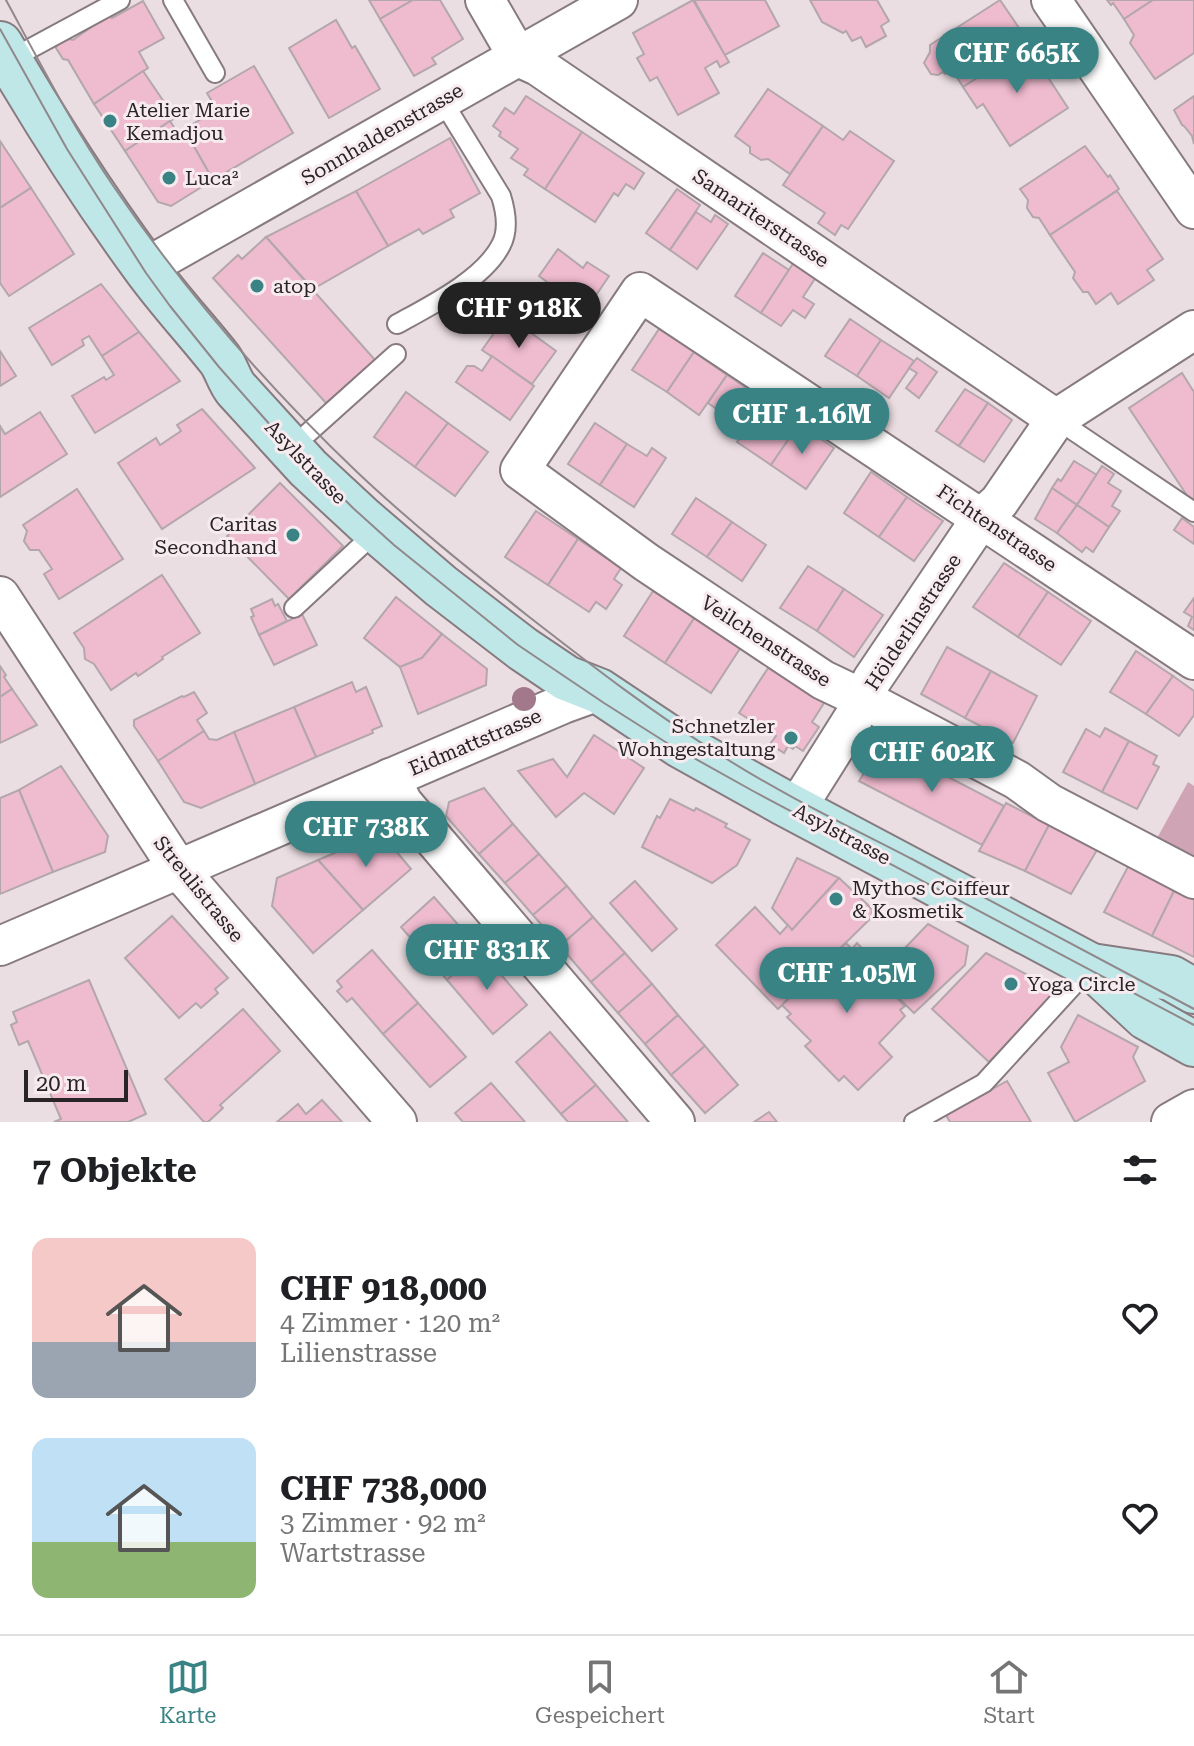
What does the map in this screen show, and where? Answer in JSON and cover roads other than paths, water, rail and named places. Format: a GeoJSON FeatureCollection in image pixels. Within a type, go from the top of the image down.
{"type":"FeatureCollection","features":[{"type":"Feature","properties":{"kind":"main road","name":"Asylstrasse"},"geometry":{"type":"LineString","coordinates":[[5,52],[67,154],[145,268],[221,360],[236,389],[308,468],[441,586],[566,678],[599,691],[680,745],[1091,966],[1146,1017],[1194,1044]]}},
{"type":"Feature","properties":{"kind":"main road","name":"Asylstrasse"},"geometry":{"type":"LineString","coordinates":[[221,360],[242,368],[413,528],[580,664],[599,691]]}},
{"type":"Feature","properties":{"kind":"main road","name":"Asylstrasse"},"geometry":{"type":"LineString","coordinates":[[1091,966],[1171,978],[1194,991]]}},
{"type":"Feature","properties":{"kind":"street"},"geometry":{"type":"LineString","coordinates":[[485,0],[518,57]]}},
{"type":"Feature","properties":{"kind":"street","name":"Sonnhaldenstrasse"},"geometry":{"type":"LineString","coordinates":[[145,268],[618,0]]}},
{"type":"Feature","properties":{"kind":"street"},"geometry":{"type":"LineString","coordinates":[[1051,0],[1194,209]]}},
{"type":"Feature","properties":{"kind":"street","name":"Samariterstrasse"},"geometry":{"type":"LineString","coordinates":[[518,57],[538,66],[1056,419]]}},
{"type":"Feature","properties":{"kind":"street","name":"Veilchenstrasse"},"geometry":{"type":"LineString","coordinates":[[654,301],[520,470],[646,562],[823,680],[1017,780],[1049,803],[1194,879]]}},
{"type":"Feature","properties":{"kind":"street","name":"Fichtenstrasse"},"geometry":{"type":"LineString","coordinates":[[654,301],[1194,660]]}},
{"type":"Feature","properties":{"kind":"street","name":"Hölderlinstrasse"},"geometry":{"type":"LineString","coordinates":[[796,809],[843,737],[872,680],[982,517],[999,502],[1056,419],[1194,330]]}},
{"type":"Feature","properties":{"kind":"street","name":"Streulistrasse"},"geometry":{"type":"LineString","coordinates":[[0,596],[179,870],[397,1122]]}},
{"type":"Feature","properties":{"kind":"street","name":"Eidmattstrasse"},"geometry":{"type":"LineString","coordinates":[[0,946],[599,691]]}},
{"type":"Feature","properties":{"kind":"street"},"geometry":{"type":"LineString","coordinates":[[390,778],[403,803],[675,1122]]}},
{"type":"Feature","properties":{"kind":"street"},"geometry":{"type":"LineString","coordinates":[[1171,1122],[1194,1109]]}},
{"type":"Feature","properties":{"kind":"lane"},"geometry":{"type":"LineString","coordinates":[[5,52],[120,0]]}},
{"type":"Feature","properties":{"kind":"lane"},"geometry":{"type":"LineString","coordinates":[[173,0],[215,73]]}},
{"type":"Feature","properties":{"kind":"lane"},"geometry":{"type":"LineString","coordinates":[[397,324],[460,288],[493,258],[502,244],[506,229],[506,212],[501,196],[442,100]]}},
{"type":"Feature","properties":{"kind":"lane"},"geometry":{"type":"LineString","coordinates":[[308,433],[396,354]]}},
{"type":"Feature","properties":{"kind":"lane"},"geometry":{"type":"LineString","coordinates":[[1056,419],[1194,512]]}},
{"type":"Feature","properties":{"kind":"lane"},"geometry":{"type":"LineString","coordinates":[[294,608],[377,531]]}},
{"type":"Feature","properties":{"kind":"lane"},"geometry":{"type":"LineString","coordinates":[[914,1122],[984,1083],[1091,966]]}},
{"type":"Feature","properties":{"kind":"tram line"},"geometry":{"type":"LineString","coordinates":[[6,0],[57,95],[114,187],[198,300],[290,405],[357,472],[420,528],[599,671],[722,756],[792,797],[1194,1009]]}},
{"type":"Feature","properties":{"kind":"tram line"},"geometry":{"type":"LineString","coordinates":[[0,29],[67,149],[170,306],[272,427],[394,545],[518,645],[667,743],[1194,1025]]}},
{"type":"Feature","properties":{"kind":"place","name":"Atelier Marie Kemadjou"},"geometry":{"type":"Point","coordinates":[110,121]}},
{"type":"Feature","properties":{"kind":"place","name":"Luca²"},"geometry":{"type":"Point","coordinates":[169,178]}},
{"type":"Feature","properties":{"kind":"place","name":"atop"},"geometry":{"type":"Point","coordinates":[257,286]}},
{"type":"Feature","properties":{"kind":"place","name":"Caritas Secondhand"},"geometry":{"type":"Point","coordinates":[293,535]}},
{"type":"Feature","properties":{"kind":"place","name":"Schnetzler Wohngestaltung"},"geometry":{"type":"Point","coordinates":[791,738]}},
{"type":"Feature","properties":{"kind":"place","name":"Mythos Coiffeur & Kosmetik"},"geometry":{"type":"Point","coordinates":[836,899]}},
{"type":"Feature","properties":{"kind":"place","name":"Yoga Circle"},"geometry":{"type":"Point","coordinates":[1011,984]}}]}
